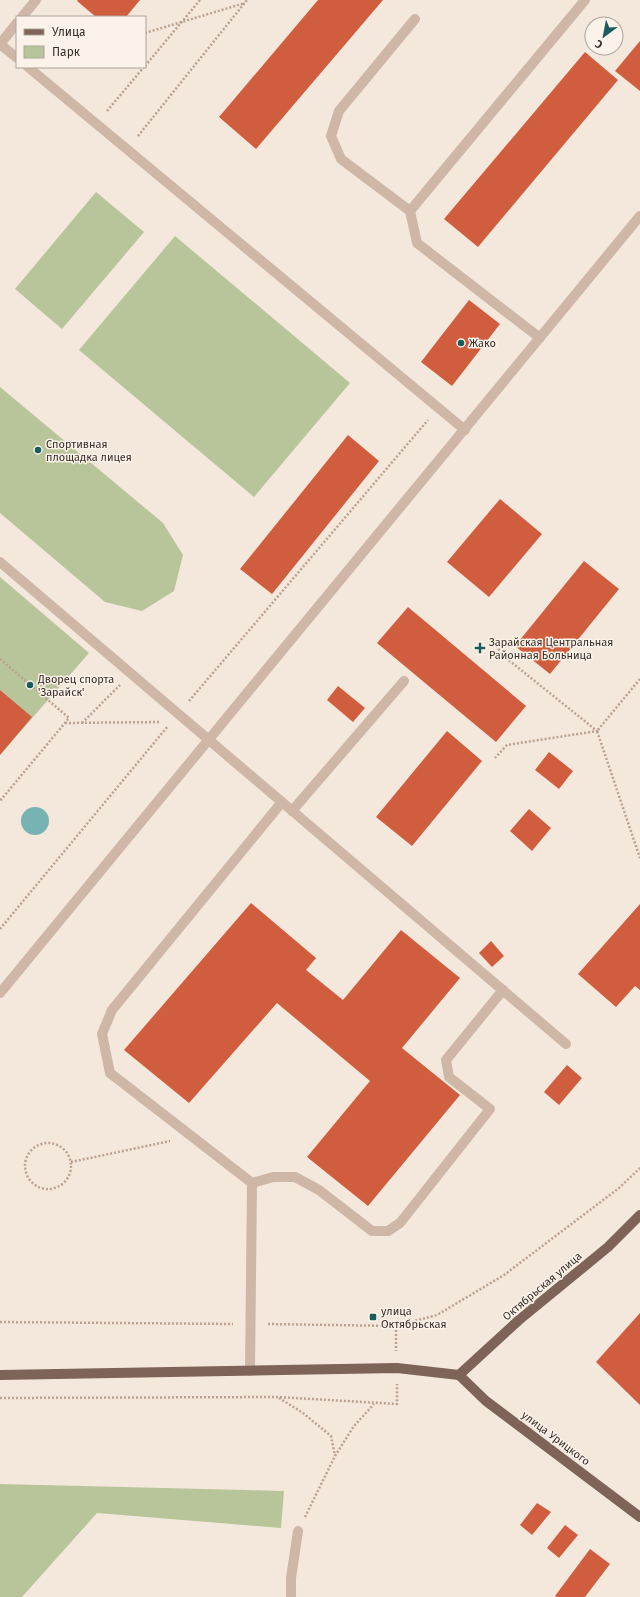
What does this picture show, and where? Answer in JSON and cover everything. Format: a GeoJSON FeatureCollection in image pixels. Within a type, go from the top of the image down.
{"type":"FeatureCollection","features":[{"type":"Feature","properties":{"kind":"main road","name":"Октябрьская улица"},"geometry":{"type":"LineString","coordinates":[[459,1375],[519,1320],[608,1247],[640,1216]]}},
{"type":"Feature","properties":{"kind":"main road"},"geometry":{"type":"LineString","coordinates":[[0,1375],[397,1368],[459,1375]]}},
{"type":"Feature","properties":{"kind":"main road","name":"улица Урицкого"},"geometry":{"type":"LineString","coordinates":[[459,1375],[486,1401],[640,1518]]}},
{"type":"Feature","properties":{"kind":"street"},"geometry":{"type":"LineString","coordinates":[[23,16],[36,0]]}},
{"type":"Feature","properties":{"kind":"street"},"geometry":{"type":"LineString","coordinates":[[410,211],[585,0]]}},
{"type":"Feature","properties":{"kind":"street"},"geometry":{"type":"LineString","coordinates":[[415,19],[339,111],[331,136],[341,159],[410,211],[417,243],[540,338]]}},
{"type":"Feature","properties":{"kind":"street"},"geometry":{"type":"LineString","coordinates":[[16,24],[0,44],[16,57]]}},
{"type":"Feature","properties":{"kind":"street"},"geometry":{"type":"LineString","coordinates":[[29,68],[465,430]]}},
{"type":"Feature","properties":{"kind":"street"},"geometry":{"type":"LineString","coordinates":[[0,993],[640,216]]}},
{"type":"Feature","properties":{"kind":"street"},"geometry":{"type":"LineString","coordinates":[[0,562],[566,1044]]}},
{"type":"Feature","properties":{"kind":"street"},"geometry":{"type":"LineString","coordinates":[[292,811],[404,681]]}},
{"type":"Feature","properties":{"kind":"street"},"geometry":{"type":"LineString","coordinates":[[252,1183],[110,1073],[102,1034],[112,1010],[282,802]]}},
{"type":"Feature","properties":{"kind":"street"},"geometry":{"type":"LineString","coordinates":[[252,1183],[272,1177],[295,1177],[319,1190],[372,1231],[388,1231],[400,1223],[490,1109],[449,1077],[446,1060],[503,990]]}},
{"type":"Feature","properties":{"kind":"street"},"geometry":{"type":"LineString","coordinates":[[250,1371],[252,1183]]}},
{"type":"Feature","properties":{"kind":"street"},"geometry":{"type":"LineString","coordinates":[[291,1597],[291,1578],[298,1531]]}},
{"type":"Feature","properties":{"kind":"path"},"geometry":{"type":"LineString","coordinates":[[146,64],[200,0]]}},
{"type":"Feature","properties":{"kind":"path"},"geometry":{"type":"LineString","coordinates":[[146,33],[246,1]]}},
{"type":"Feature","properties":{"kind":"path"},"geometry":{"type":"LineString","coordinates":[[127,149],[246,1]]}},
{"type":"Feature","properties":{"kind":"path"},"geometry":{"type":"LineString","coordinates":[[97,124],[142,68]]}},
{"type":"Feature","properties":{"kind":"path"},"geometry":{"type":"LineString","coordinates":[[178,714],[439,408]]}},
{"type":"Feature","properties":{"kind":"path"},"geometry":{"type":"LineString","coordinates":[[493,638],[501,654],[597,731],[640,858]]}},
{"type":"Feature","properties":{"kind":"path"},"geometry":{"type":"LineString","coordinates":[[0,660],[69,718],[0,801]]}},
{"type":"Feature","properties":{"kind":"path"},"geometry":{"type":"LineString","coordinates":[[495,758],[507,745],[597,731],[640,679]]}},
{"type":"Feature","properties":{"kind":"path"},"geometry":{"type":"LineString","coordinates":[[82,723],[120,684],[126,689]]}},
{"type":"Feature","properties":{"kind":"path"},"geometry":{"type":"LineString","coordinates":[[0,929],[171,722],[65,723]]}},
{"type":"Feature","properties":{"kind":"path"},"geometry":{"type":"LineString","coordinates":[[71,1162],[191,1136]]}},
{"type":"Feature","properties":{"kind":"path"},"geometry":{"type":"LineString","coordinates":[[50,1143],[60,1146],[67,1153],[71,1162],[70,1172],[66,1180],[59,1186],[50,1190],[36,1187],[30,1182],[26,1176],[24,1166],[29,1153],[40,1144],[50,1143]]}},
{"type":"Feature","properties":{"kind":"path"},"geometry":{"type":"LineString","coordinates":[[0,1322],[396,1326],[437,1315],[504,1275],[619,1188],[640,1168]]}},
{"type":"Feature","properties":{"kind":"path"},"geometry":{"type":"LineString","coordinates":[[0,1398],[278,1397],[374,1404],[397,1404],[396,1326]]}},
{"type":"Feature","properties":{"kind":"path"},"geometry":{"type":"LineString","coordinates":[[278,1397],[303,1413],[331,1436],[335,1456]]}},
{"type":"Feature","properties":{"kind":"path"},"geometry":{"type":"LineString","coordinates":[[298,1531],[335,1456],[354,1426],[374,1404]]}},
{"type":"Feature","properties":{"kind":"green space"},"geometry":{"type":"Polygon","coordinates":[[[96,192],[144,232],[62,329],[15,289],[96,192]]]}},
{"type":"Feature","properties":{"kind":"green space"},"geometry":{"type":"Polygon","coordinates":[[[175,236],[350,383],[254,497],[79,350],[175,236]]]}},
{"type":"Feature","properties":{"kind":"green space","name":"Спортивная площадка лицея"},"geometry":{"type":"Polygon","coordinates":[[[0,387],[163,523],[183,555],[174,591],[142,611],[105,602],[0,513],[0,387]]]}},
{"type":"Feature","properties":{"kind":"green space","name":"Дворец спорта 'Зарайск'"},"geometry":{"type":"Polygon","coordinates":[[[0,577],[89,653],[0,755],[0,577]]]}},
{"type":"Feature","properties":{"kind":"green space"},"geometry":{"type":"Polygon","coordinates":[[[0,1484],[284,1491],[281,1528],[97,1513],[22,1597],[0,1597],[0,1484]]]}},
{"type":"Feature","properties":{"kind":"water"},"geometry":{"type":"Polygon","coordinates":[[[35,807],[45,811],[49,821],[45,831],[35,835],[25,831],[21,821],[25,811],[35,807]]]}},
{"type":"Feature","properties":{"kind":"building"},"geometry":{"type":"Polygon","coordinates":[[[140,0],[127,16],[95,16],[77,1],[140,0]]]}},
{"type":"Feature","properties":{"kind":"building"},"geometry":{"type":"Polygon","coordinates":[[[318,0],[383,0],[256,149],[219,117],[318,0]]]}},
{"type":"Feature","properties":{"kind":"building"},"geometry":{"type":"Polygon","coordinates":[[[640,41],[640,91],[615,71],[640,41]]]}},
{"type":"Feature","properties":{"kind":"building"},"geometry":{"type":"Polygon","coordinates":[[[584,53],[584,56],[590,56],[618,80],[478,247],[444,219],[584,53]]]}},
{"type":"Feature","properties":{"kind":"building","name":"Жако"},"geometry":{"type":"Polygon","coordinates":[[[469,300],[500,324],[452,386],[421,362],[469,300]]]}},
{"type":"Feature","properties":{"kind":"building"},"geometry":{"type":"Polygon","coordinates":[[[348,435],[379,461],[272,594],[240,569],[348,435]]]}},
{"type":"Feature","properties":{"kind":"building"},"geometry":{"type":"Polygon","coordinates":[[[500,499],[542,534],[489,597],[447,562],[500,499]]]}},
{"type":"Feature","properties":{"kind":"building"},"geometry":{"type":"Polygon","coordinates":[[[584,561],[619,589],[550,674],[515,646],[584,561]]]}},
{"type":"Feature","properties":{"kind":"building"},"geometry":{"type":"Polygon","coordinates":[[[408,607],[526,706],[496,742],[377,643],[408,607]]]}},
{"type":"Feature","properties":{"kind":"building"},"geometry":{"type":"Polygon","coordinates":[[[338,686],[365,708],[353,722],[327,700],[338,686]]]}},
{"type":"Feature","properties":{"kind":"building"},"geometry":{"type":"Polygon","coordinates":[[[0,690],[32,717],[0,755],[0,690]]]}},
{"type":"Feature","properties":{"kind":"building"},"geometry":{"type":"Polygon","coordinates":[[[447,731],[482,761],[412,846],[376,817],[447,731]]]}},
{"type":"Feature","properties":{"kind":"building"},"geometry":{"type":"Polygon","coordinates":[[[549,752],[573,771],[559,789],[535,770],[549,752]]]}},
{"type":"Feature","properties":{"kind":"building"},"geometry":{"type":"Polygon","coordinates":[[[529,809],[551,828],[532,851],[510,831],[529,809]]]}},
{"type":"Feature","properties":{"kind":"building"},"geometry":{"type":"Polygon","coordinates":[[[251,903],[316,958],[306,970],[343,1000],[401,930],[460,978],[402,1048],[460,1095],[368,1206],[307,1157],[370,1081],[277,1003],[189,1103],[124,1050],[251,903]]]}},
{"type":"Feature","properties":{"kind":"building"},"geometry":{"type":"Polygon","coordinates":[[[640,904],[640,990],[635,986],[616,1007],[578,974],[640,904]]]}},
{"type":"Feature","properties":{"kind":"building"},"geometry":{"type":"Polygon","coordinates":[[[491,941],[504,956],[492,967],[479,953],[491,941]]]}},
{"type":"Feature","properties":{"kind":"building"},"geometry":{"type":"Polygon","coordinates":[[[567,1065],[582,1078],[559,1105],[544,1092],[567,1065]]]}},
{"type":"Feature","properties":{"kind":"building"},"geometry":{"type":"Polygon","coordinates":[[[640,1313],[640,1405],[596,1362],[640,1313]]]}},
{"type":"Feature","properties":{"kind":"building"},"geometry":{"type":"Polygon","coordinates":[[[537,1503],[551,1512],[532,1535],[520,1525],[537,1503]]]}},
{"type":"Feature","properties":{"kind":"building"},"geometry":{"type":"Polygon","coordinates":[[[565,1525],[578,1535],[559,1558],[547,1548],[565,1525]]]}},
{"type":"Feature","properties":{"kind":"building"},"geometry":{"type":"Polygon","coordinates":[[[590,1549],[610,1564],[585,1597],[555,1596],[590,1549]]]}},
{"type":"Feature","properties":{"kind":"place","name":"Жако"},"geometry":{"type":"Point","coordinates":[461,343]}},
{"type":"Feature","properties":{"kind":"place","name":"Спортивная площадка лицея"},"geometry":{"type":"Point","coordinates":[38,450]}},
{"type":"Feature","properties":{"kind":"place","name":"Зарайская Центральная Районная Больница"},"geometry":{"type":"Point","coordinates":[480,648]}},
{"type":"Feature","properties":{"kind":"place","name":"Дворец спорта 'Зарайск'"},"geometry":{"type":"Point","coordinates":[30,685]}},
{"type":"Feature","properties":{"kind":"place","name":"улица Октябрьская"},"geometry":{"type":"Point","coordinates":[373,1317]}}]}
